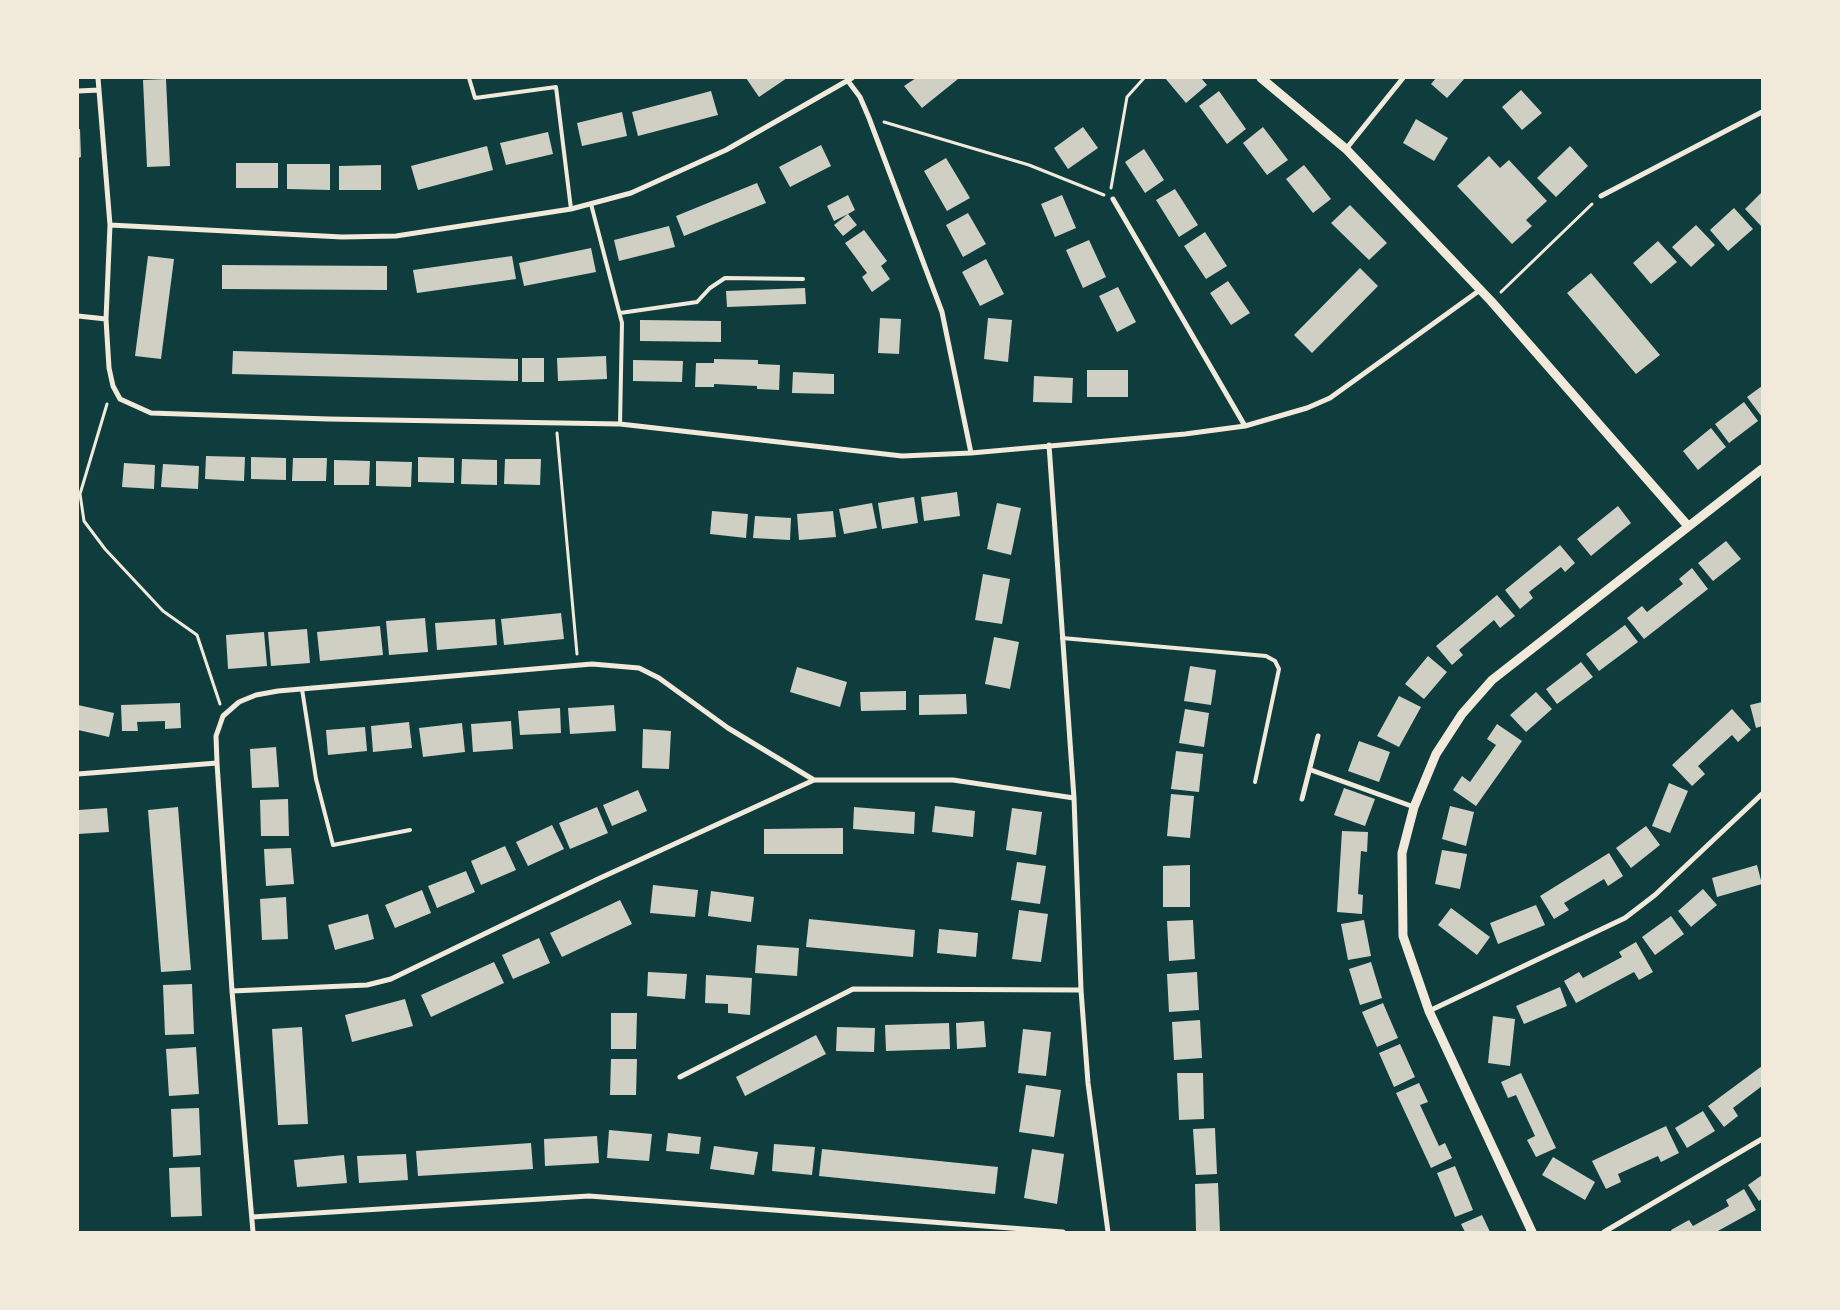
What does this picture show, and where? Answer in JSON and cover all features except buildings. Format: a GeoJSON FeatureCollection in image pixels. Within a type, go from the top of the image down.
{"type":"FeatureCollection","features":[{"type":"Feature","properties":{"kind":"street"},"geometry":{"type":"LineString","coordinates":[[98,78],[110,225],[106,319],[109,368],[113,386],[120,399],[151,413],[620,424],[902,456],[971,453],[1185,434],[1245,426],[1307,408],[1330,398],[1480,290]]}},
{"type":"Feature","properties":{"kind":"street"},"geometry":{"type":"LineString","coordinates":[[1261,78],[1346,149],[1491,301],[1688,526]]}},
{"type":"Feature","properties":{"kind":"street"},"geometry":{"type":"LineString","coordinates":[[1346,149],[1403,78]]}},
{"type":"Feature","properties":{"kind":"street"},"geometry":{"type":"LineString","coordinates":[[110,225],[342,237],[396,236],[571,209],[631,193],[726,150],[850,79],[869,118],[942,312],[971,453]]}},
{"type":"Feature","properties":{"kind":"street"},"geometry":{"type":"LineString","coordinates":[[78,92],[98,90]]}},
{"type":"Feature","properties":{"kind":"street"},"geometry":{"type":"LineString","coordinates":[[1601,196],[1762,112]]}},
{"type":"Feature","properties":{"kind":"street"},"geometry":{"type":"LineString","coordinates":[[1113,198],[1245,426]]}},
{"type":"Feature","properties":{"kind":"street"},"geometry":{"type":"LineString","coordinates":[[78,316],[106,319]]}},
{"type":"Feature","properties":{"kind":"street"},"geometry":{"type":"LineString","coordinates":[[1049,445],[1074,798],[1081,990],[1088,1083],[1108,1232]]}},
{"type":"Feature","properties":{"kind":"street"},"geometry":{"type":"LineString","coordinates":[[1532,1232],[1429,1011],[1403,936],[1402,853],[1414,807],[1436,754],[1462,714],[1492,680],[1762,469]]}},
{"type":"Feature","properties":{"kind":"street"},"geometry":{"type":"LineString","coordinates":[[253,1232],[232,991],[216,736],[224,716],[239,702],[256,695],[302,689],[578,665],[639,668],[658,678],[728,728],[814,780]]}},
{"type":"Feature","properties":{"kind":"street"},"geometry":{"type":"LineString","coordinates":[[1302,799],[1311,770],[1318,736]]}},
{"type":"Feature","properties":{"kind":"street"},"geometry":{"type":"LineString","coordinates":[[78,774],[217,763]]}},
{"type":"Feature","properties":{"kind":"street"},"geometry":{"type":"LineString","coordinates":[[1311,770],[1414,807]]}},
{"type":"Feature","properties":{"kind":"street"},"geometry":{"type":"LineString","coordinates":[[232,991],[367,984],[392,980],[598,879],[814,780],[952,780],[1074,798]]}},
{"type":"Feature","properties":{"kind":"street"},"geometry":{"type":"LineString","coordinates":[[1429,1011],[1624,918],[1655,895],[1762,794]]}},
{"type":"Feature","properties":{"kind":"street"},"geometry":{"type":"LineString","coordinates":[[680,1077],[853,989],[1081,990]]}},
{"type":"Feature","properties":{"kind":"street"},"geometry":{"type":"LineString","coordinates":[[1604,1232],[1762,1139]]}},
{"type":"Feature","properties":{"kind":"street"},"geometry":{"type":"LineString","coordinates":[[252,1217],[589,1196],[1063,1232]]}},
{"type":"Feature","properties":{"kind":"lane"},"geometry":{"type":"LineString","coordinates":[[469,78],[476,98],[556,87],[571,209]]}},
{"type":"Feature","properties":{"kind":"lane"},"geometry":{"type":"LineString","coordinates":[[591,204],[622,323],[620,424]]}},
{"type":"Feature","properties":{"kind":"lane"},"geometry":{"type":"LineString","coordinates":[[620,313],[697,302],[710,288],[725,278],[803,279]]}},
{"type":"Feature","properties":{"kind":"lane"},"geometry":{"type":"LineString","coordinates":[[1062,638],[1266,656],[1275,661],[1279,669],[1255,782]]}},
{"type":"Feature","properties":{"kind":"lane"},"geometry":{"type":"LineString","coordinates":[[302,689],[316,779],[333,845],[410,830]]}},
{"type":"Feature","properties":{"kind":"path"},"geometry":{"type":"LineString","coordinates":[[1113,198],[1111,191],[1127,96],[1144,78]]}},
{"type":"Feature","properties":{"kind":"path"},"geometry":{"type":"LineString","coordinates":[[869,118],[1029,165],[1113,198]]}},
{"type":"Feature","properties":{"kind":"path"},"geometry":{"type":"LineString","coordinates":[[1491,301],[1601,196]]}},
{"type":"Feature","properties":{"kind":"path"},"geometry":{"type":"LineString","coordinates":[[113,386],[80,494],[84,521],[105,549],[162,611],[197,636],[224,716]]}},
{"type":"Feature","properties":{"kind":"path"},"geometry":{"type":"LineString","coordinates":[[556,423],[578,665]]}}]}
